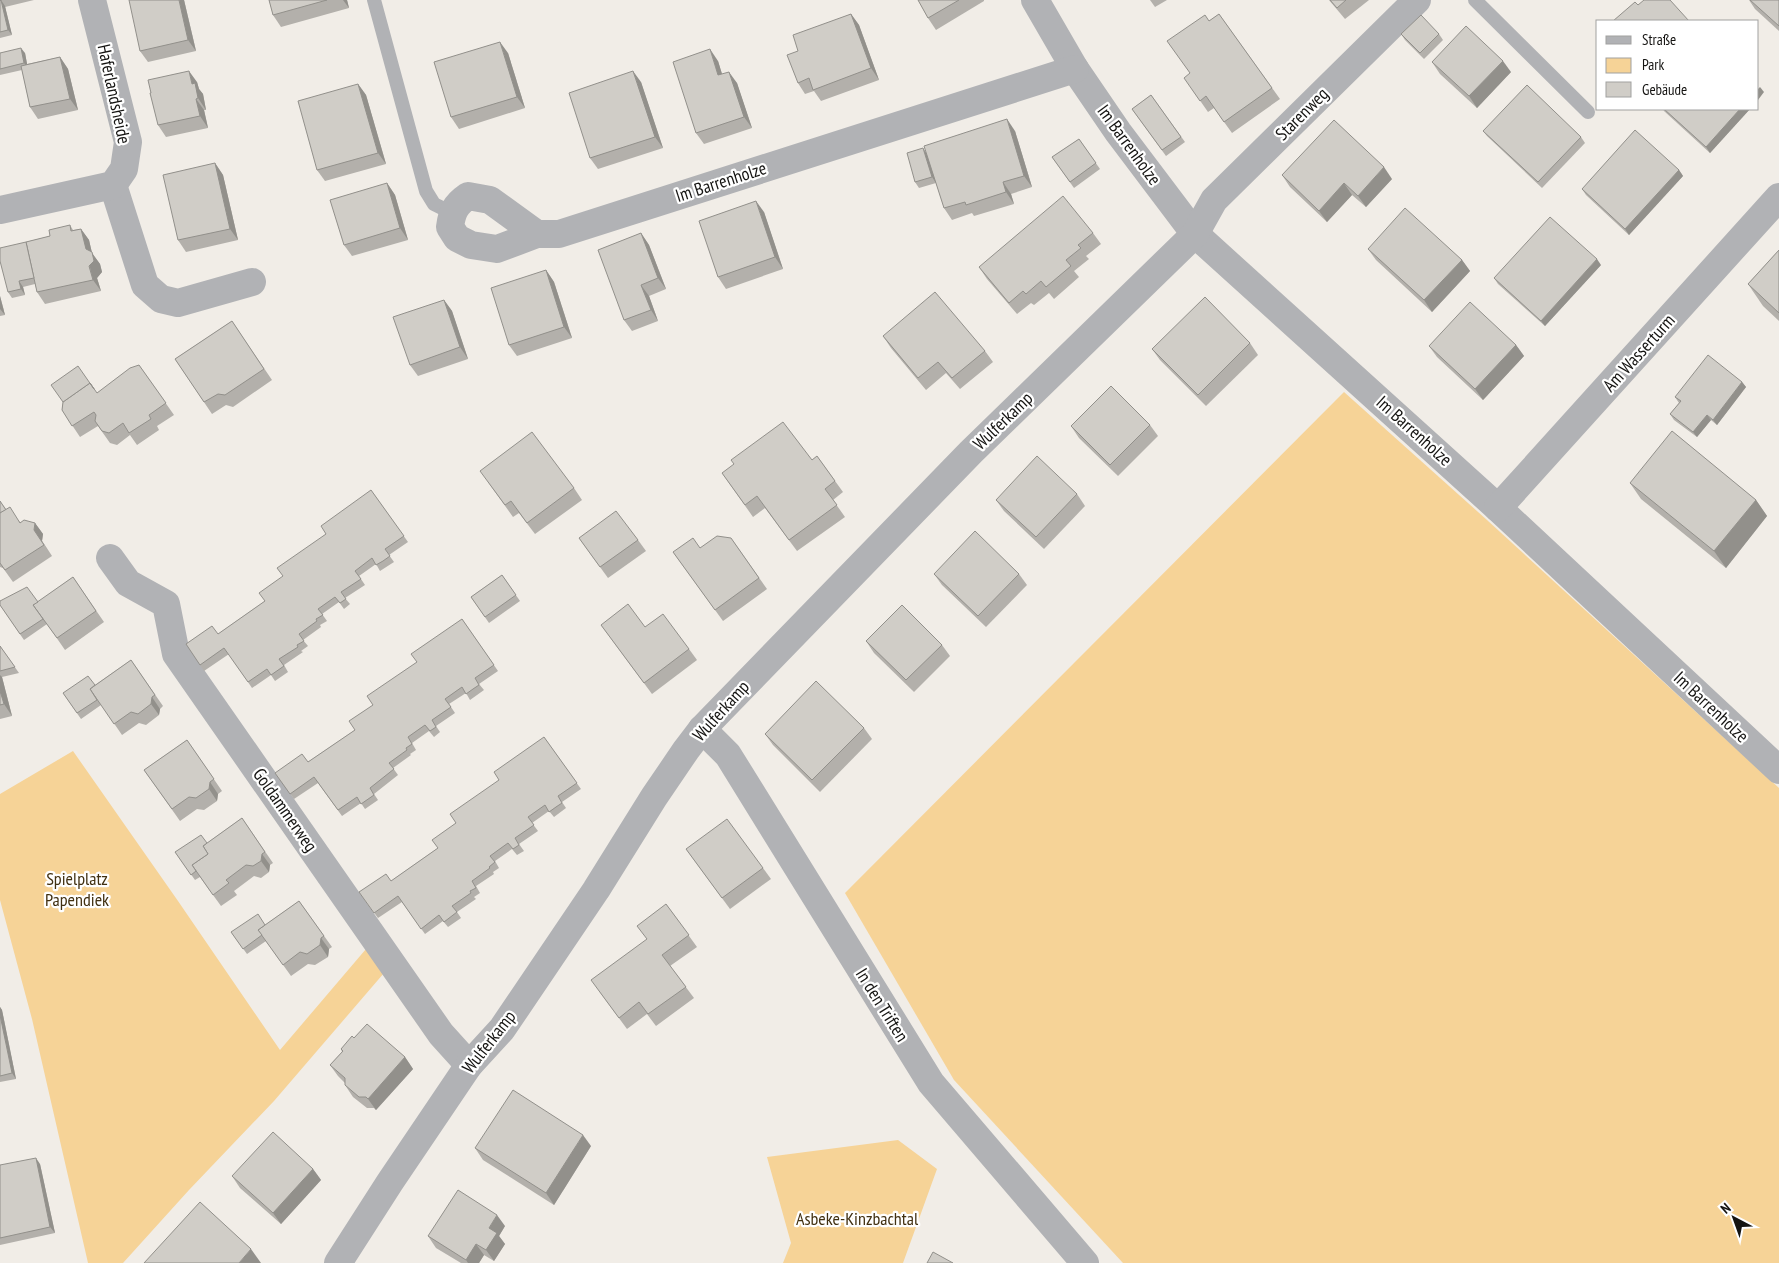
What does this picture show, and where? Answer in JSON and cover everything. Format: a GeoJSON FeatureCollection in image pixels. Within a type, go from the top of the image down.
{"type":"FeatureCollection","features":[{"type":"Feature","properties":{"kind":"street","name":"Haferlandsheide"},"geometry":{"type":"LineString","coordinates":[[92,0],[128,142],[124,169],[113,185]]}},
{"type":"Feature","properties":{"kind":"street","name":"Im Barrenholze"},"geometry":{"type":"LineString","coordinates":[[1035,0],[1075,69],[1118,132],[1196,234],[1498,508],[1779,770]]}},
{"type":"Feature","properties":{"kind":"street","name":"Starenweg"},"geometry":{"type":"LineString","coordinates":[[1196,234],[1214,200],[1417,0]]}},
{"type":"Feature","properties":{"kind":"street","name":"Im Barrenholze"},"geometry":{"type":"LineString","coordinates":[[452,213],[450,227],[457,238],[471,245],[497,249],[537,234],[559,234],[1075,69]]}},
{"type":"Feature","properties":{"kind":"street"},"geometry":{"type":"LineString","coordinates":[[0,210],[113,185],[145,285],[161,299],[178,303],[252,282]]}},
{"type":"Feature","properties":{"kind":"street"},"geometry":{"type":"LineString","coordinates":[[452,213],[458,203],[468,196],[490,200],[537,234]]}},
{"type":"Feature","properties":{"kind":"street","name":"Am Wasserturm"},"geometry":{"type":"LineString","coordinates":[[1498,508],[1779,197]]}},
{"type":"Feature","properties":{"kind":"street","name":"Wulferkamp"},"geometry":{"type":"LineString","coordinates":[[338,1263],[469,1065],[502,1029],[596,890],[659,789],[702,729],[971,452],[1196,234]]}},
{"type":"Feature","properties":{"kind":"street","name":"Goldammerweg"},"geometry":{"type":"LineString","coordinates":[[110,558],[128,584],[166,604],[176,654],[441,1034],[469,1065]]}},
{"type":"Feature","properties":{"kind":"street","name":"In den Triften"},"geometry":{"type":"LineString","coordinates":[[702,729],[728,755],[931,1083],[1085,1263]]}},
{"type":"Feature","properties":{"kind":"lane"},"geometry":{"type":"LineString","coordinates":[[374,0],[426,190],[434,204],[452,213]]}},
{"type":"Feature","properties":{"kind":"lane"},"geometry":{"type":"LineString","coordinates":[[1475,0],[1588,112]]}},
{"type":"Feature","properties":{"kind":"green space"},"geometry":{"type":"Polygon","coordinates":[[[1344,392],[1487,520],[1779,788],[1779,1263],[1123,1263],[954,1080],[845,893],[1344,392]]]}},
{"type":"Feature","properties":{"kind":"green space","name":"Spielplatz Papendiek"},"geometry":{"type":"Polygon","coordinates":[[[73,751],[280,1050],[366,949],[384,973],[274,1101],[123,1263],[88,1263],[32,1019],[0,900],[0,794],[73,751]]]}},
{"type":"Feature","properties":{"kind":"green space","name":"Asbeke-Kinzbachtal"},"geometry":{"type":"Polygon","coordinates":[[[898,1140],[937,1169],[903,1263],[783,1263],[791,1243],[767,1157],[898,1140]]]}},
{"type":"Feature","properties":{"kind":"building"},"geometry":{"type":"Polygon","coordinates":[[[129,0],[179,0],[188,40],[140,51],[129,0]]]}},
{"type":"Feature","properties":{"kind":"building"},"geometry":{"type":"Polygon","coordinates":[[[269,0],[327,0],[273,15],[269,0]]]}},
{"type":"Feature","properties":{"kind":"building"},"geometry":{"type":"Polygon","coordinates":[[[918,0],[959,0],[928,18],[918,0]]]}},
{"type":"Feature","properties":{"kind":"building"},"geometry":{"type":"Polygon","coordinates":[[[1330,0],[1346,0],[1337,8],[1330,0]]]}},
{"type":"Feature","properties":{"kind":"building"},"geometry":{"type":"Polygon","coordinates":[[[1644,0],[1670,0],[1688,20],[1614,20],[1635,2],[1638,5],[1644,0]]]}},
{"type":"Feature","properties":{"kind":"building"},"geometry":{"type":"Polygon","coordinates":[[[1750,0],[1779,0],[1779,26],[1750,0]]]}},
{"type":"Feature","properties":{"kind":"building"},"geometry":{"type":"Polygon","coordinates":[[[0,1],[8,30],[0,32],[0,1]]]}},
{"type":"Feature","properties":{"kind":"building"},"geometry":{"type":"Polygon","coordinates":[[[851,14],[871,68],[813,90],[809,78],[798,83],[787,55],[798,51],[793,35],[851,14]]]}},
{"type":"Feature","properties":{"kind":"building"},"geometry":{"type":"Polygon","coordinates":[[[1219,14],[1272,88],[1224,122],[1206,96],[1200,101],[1184,78],[1190,73],[1167,41],[1205,15],[1209,21],[1219,14]]]}},
{"type":"Feature","properties":{"kind":"building"},"geometry":{"type":"Polygon","coordinates":[[[1421,15],[1439,34],[1420,53],[1401,34],[1421,15]]]}},
{"type":"Feature","properties":{"kind":"building"},"geometry":{"type":"Polygon","coordinates":[[[1466,26],[1503,61],[1469,96],[1432,62],[1466,26]]]}},
{"type":"Feature","properties":{"kind":"building"},"geometry":{"type":"Polygon","coordinates":[[[500,42],[517,97],[451,117],[434,62],[500,42]]]}},
{"type":"Feature","properties":{"kind":"building"},"geometry":{"type":"Polygon","coordinates":[[[21,48],[24,63],[0,69],[0,53],[21,48]]]}},
{"type":"Feature","properties":{"kind":"building"},"geometry":{"type":"Polygon","coordinates":[[[710,49],[718,75],[729,72],[744,117],[696,133],[673,62],[710,49]]]}},
{"type":"Feature","properties":{"kind":"building"},"geometry":{"type":"Polygon","coordinates":[[[60,57],[70,99],[30,107],[21,66],[60,57]]]}},
{"type":"Feature","properties":{"kind":"building"},"geometry":{"type":"Polygon","coordinates":[[[189,71],[192,84],[195,83],[200,116],[158,125],[148,80],[189,71]]]}},
{"type":"Feature","properties":{"kind":"building"},"geometry":{"type":"Polygon","coordinates":[[[633,71],[655,137],[590,158],[569,93],[633,71]]]}},
{"type":"Feature","properties":{"kind":"building"},"geometry":{"type":"Polygon","coordinates":[[[358,84],[378,153],[317,170],[298,101],[358,84]]]}},
{"type":"Feature","properties":{"kind":"building"},"geometry":{"type":"Polygon","coordinates":[[[1527,85],[1581,137],[1538,182],[1483,131],[1527,85]]]}},
{"type":"Feature","properties":{"kind":"building"},"geometry":{"type":"Polygon","coordinates":[[[1151,95],[1181,137],[1162,150],[1132,109],[1151,95]]]}},
{"type":"Feature","properties":{"kind":"building"},"geometry":{"type":"Polygon","coordinates":[[[1665,110],[1739,110],[1706,147],[1665,110]]]}},
{"type":"Feature","properties":{"kind":"building"},"geometry":{"type":"Polygon","coordinates":[[[1007,119],[1024,176],[1003,182],[1006,192],[966,205],[965,202],[944,208],[924,146],[1007,119]]]}},
{"type":"Feature","properties":{"kind":"building"},"geometry":{"type":"Polygon","coordinates":[[[1334,120],[1384,167],[1358,196],[1344,183],[1319,211],[1282,175],[1334,120]]]}},
{"type":"Feature","properties":{"kind":"building"},"geometry":{"type":"Polygon","coordinates":[[[1635,130],[1679,170],[1625,229],[1582,189],[1635,130]]]}},
{"type":"Feature","properties":{"kind":"building"},"geometry":{"type":"Polygon","coordinates":[[[1079,139],[1096,163],[1070,182],[1052,157],[1079,139]]]}},
{"type":"Feature","properties":{"kind":"building"},"geometry":{"type":"Polygon","coordinates":[[[923,148],[932,177],[915,182],[907,153],[923,148]]]}},
{"type":"Feature","properties":{"kind":"building"},"geometry":{"type":"Polygon","coordinates":[[[215,163],[230,229],[178,240],[163,175],[215,163]]]}},
{"type":"Feature","properties":{"kind":"building"},"geometry":{"type":"Polygon","coordinates":[[[387,183],[400,228],[344,245],[330,200],[387,183]]]}},
{"type":"Feature","properties":{"kind":"building"},"geometry":{"type":"Polygon","coordinates":[[[1063,196],[1093,233],[1078,245],[1081,248],[1066,260],[1071,266],[1046,287],[1041,281],[1026,294],[1023,291],[1009,303],[979,267],[1063,196]]]}},
{"type":"Feature","properties":{"kind":"building"},"geometry":{"type":"Polygon","coordinates":[[[756,201],[775,257],[718,277],[699,221],[756,201]]]}},
{"type":"Feature","properties":{"kind":"building"},"geometry":{"type":"Polygon","coordinates":[[[1405,208],[1462,260],[1424,300],[1368,249],[1405,208]]]}},
{"type":"Feature","properties":{"kind":"building"},"geometry":{"type":"Polygon","coordinates":[[[1550,217],[1597,259],[1541,321],[1494,278],[1550,217]]]}},
{"type":"Feature","properties":{"kind":"building"},"geometry":{"type":"Polygon","coordinates":[[[70,225],[71,231],[81,229],[86,249],[92,252],[94,261],[89,266],[93,280],[37,292],[26,242],[50,236],[49,230],[70,225]]]}},
{"type":"Feature","properties":{"kind":"building"},"geometry":{"type":"Polygon","coordinates":[[[641,233],[658,278],[641,285],[651,310],[624,320],[598,250],[641,233]]]}},
{"type":"Feature","properties":{"kind":"building"},"geometry":{"type":"Polygon","coordinates":[[[26,242],[34,278],[19,281],[21,289],[8,292],[0,261],[0,248],[26,242]]]}},
{"type":"Feature","properties":{"kind":"building"},"geometry":{"type":"Polygon","coordinates":[[[1779,250],[1779,313],[1748,284],[1779,250]]]}},
{"type":"Feature","properties":{"kind":"building"},"geometry":{"type":"Polygon","coordinates":[[[546,270],[564,327],[509,345],[491,288],[546,270]]]}},
{"type":"Feature","properties":{"kind":"building"},"geometry":{"type":"Polygon","coordinates":[[[935,292],[985,351],[952,378],[938,362],[918,378],[883,336],[935,292]]]}},
{"type":"Feature","properties":{"kind":"building"},"geometry":{"type":"Polygon","coordinates":[[[1205,297],[1250,343],[1198,395],[1152,349],[1205,297]]]}},
{"type":"Feature","properties":{"kind":"building"},"geometry":{"type":"Polygon","coordinates":[[[444,300],[460,347],[410,365],[393,317],[444,300]]]}},
{"type":"Feature","properties":{"kind":"building"},"geometry":{"type":"Polygon","coordinates":[[[1470,302],[1516,345],[1475,389],[1429,346],[1470,302]]]}},
{"type":"Feature","properties":{"kind":"building"},"geometry":{"type":"Polygon","coordinates":[[[232,321],[264,369],[225,395],[218,394],[204,402],[175,359],[232,321]]]}},
{"type":"Feature","properties":{"kind":"building"},"geometry":{"type":"Polygon","coordinates":[[[1708,355],[1742,382],[1713,420],[1707,415],[1693,432],[1670,414],[1681,401],[1675,397],[1708,355]]]}},
{"type":"Feature","properties":{"kind":"building"},"geometry":{"type":"Polygon","coordinates":[[[139,365],[166,403],[149,415],[151,419],[129,433],[123,423],[109,433],[102,431],[95,421],[96,415],[94,412],[72,426],[62,410],[63,402],[90,383],[97,393],[130,368],[139,365]]]}},
{"type":"Feature","properties":{"kind":"building"},"geometry":{"type":"Polygon","coordinates":[[[78,366],[90,383],[63,402],[51,385],[78,366]]]}},
{"type":"Feature","properties":{"kind":"building"},"geometry":{"type":"Polygon","coordinates":[[[1111,386],[1150,425],[1110,465],[1071,426],[1111,386]]]}},
{"type":"Feature","properties":{"kind":"building"},"geometry":{"type":"Polygon","coordinates":[[[783,422],[812,460],[817,456],[835,481],[825,489],[837,505],[789,540],[757,496],[745,505],[722,473],[734,464],[731,460],[783,422]]]}},
{"type":"Feature","properties":{"kind":"building"},"geometry":{"type":"Polygon","coordinates":[[[1672,431],[1756,500],[1714,551],[1630,483],[1672,431]]]}},
{"type":"Feature","properties":{"kind":"building"},"geometry":{"type":"Polygon","coordinates":[[[532,432],[574,488],[527,523],[511,501],[505,505],[480,471],[532,432]]]}},
{"type":"Feature","properties":{"kind":"building"},"geometry":{"type":"Polygon","coordinates":[[[1037,456],[1077,494],[1036,537],[996,500],[1037,456]]]}},
{"type":"Feature","properties":{"kind":"building"},"geometry":{"type":"Polygon","coordinates":[[[371,490],[404,536],[385,549],[390,556],[383,561],[376,565],[372,558],[355,571],[361,579],[341,592],[346,599],[340,603],[335,597],[318,609],[323,615],[299,634],[304,641],[279,659],[284,666],[271,675],[267,669],[248,682],[224,648],[200,665],[186,644],[212,626],[218,634],[265,601],[259,593],[283,576],[277,568],[326,534],[321,526],[371,490]]]}},
{"type":"Feature","properties":{"kind":"building"},"geometry":{"type":"Polygon","coordinates":[[[0,501],[6,510],[0,513],[0,501]]]}},
{"type":"Feature","properties":{"kind":"building"},"geometry":{"type":"Polygon","coordinates":[[[10,507],[20,523],[24,520],[35,523],[34,530],[44,545],[5,570],[0,563],[0,513],[10,507]]]}},
{"type":"Feature","properties":{"kind":"building"},"geometry":{"type":"Polygon","coordinates":[[[616,511],[638,540],[600,567],[579,538],[616,511]]]}},
{"type":"Feature","properties":{"kind":"building"},"geometry":{"type":"Polygon","coordinates":[[[975,531],[1019,574],[978,616],[934,574],[975,531]]]}},
{"type":"Feature","properties":{"kind":"building"},"geometry":{"type":"Polygon","coordinates":[[[717,536],[731,538],[759,578],[715,610],[673,552],[693,538],[700,548],[717,536]]]}},
{"type":"Feature","properties":{"kind":"building"},"geometry":{"type":"Polygon","coordinates":[[[502,575],[516,595],[485,617],[471,597],[502,575]]]}},
{"type":"Feature","properties":{"kind":"building"},"geometry":{"type":"Polygon","coordinates":[[[73,577],[96,611],[57,638],[33,605],[73,577]]]}},
{"type":"Feature","properties":{"kind":"building"},"geometry":{"type":"Polygon","coordinates":[[[27,587],[38,602],[33,605],[43,619],[20,634],[0,605],[0,601],[27,587]]]}},
{"type":"Feature","properties":{"kind":"building"},"geometry":{"type":"Polygon","coordinates":[[[628,604],[645,627],[663,614],[689,649],[644,683],[601,625],[628,604]]]}},
{"type":"Feature","properties":{"kind":"building"},"geometry":{"type":"Polygon","coordinates":[[[902,605],[942,645],[906,680],[866,641],[902,605]]]}},
{"type":"Feature","properties":{"kind":"building"},"geometry":{"type":"Polygon","coordinates":[[[462,619],[494,665],[475,678],[479,685],[466,694],[462,687],[445,699],[451,707],[432,720],[436,727],[430,731],[425,725],[408,737],[412,744],[389,763],[394,769],[370,788],[374,795],[361,804],[357,797],[338,810],[314,777],[290,794],[275,773],[302,754],[308,762],[355,730],[349,721],[373,705],[367,696],[417,662],[411,654],[462,619]]]}},
{"type":"Feature","properties":{"kind":"building"},"geometry":{"type":"Polygon","coordinates":[[[0,646],[15,667],[0,671],[0,646]]]}},
{"type":"Feature","properties":{"kind":"building"},"geometry":{"type":"Polygon","coordinates":[[[131,660],[155,695],[152,697],[151,704],[138,714],[131,712],[114,724],[90,689],[131,660]]]}},
{"type":"Feature","properties":{"kind":"building"},"geometry":{"type":"Polygon","coordinates":[[[88,676],[95,685],[90,689],[97,700],[77,713],[63,693],[88,676]]]}},
{"type":"Feature","properties":{"kind":"building"},"geometry":{"type":"Polygon","coordinates":[[[816,681],[864,728],[812,780],[765,734],[816,681]]]}},
{"type":"Feature","properties":{"kind":"building"},"geometry":{"type":"Polygon","coordinates":[[[0,691],[4,704],[0,705],[0,691]]]}},
{"type":"Feature","properties":{"kind":"building"},"geometry":{"type":"Polygon","coordinates":[[[544,737],[577,783],[558,796],[562,803],[549,812],[545,805],[528,817],[534,825],[515,838],[519,845],[513,849],[508,843],[490,856],[495,862],[472,881],[476,888],[452,906],[457,912],[444,922],[439,915],[421,929],[398,896],[374,913],[359,892],[386,874],[391,881],[438,848],[432,840],[456,823],[450,814],[499,780],[494,772],[544,737]]]}},
{"type":"Feature","properties":{"kind":"building"},"geometry":{"type":"Polygon","coordinates":[[[187,740],[214,779],[210,782],[209,789],[196,798],[189,797],[172,809],[144,770],[187,740]]]}},
{"type":"Feature","properties":{"kind":"building"},"geometry":{"type":"Polygon","coordinates":[[[242,818],[265,852],[262,854],[261,861],[253,866],[246,865],[226,880],[229,883],[213,895],[192,865],[208,854],[203,846],[242,818]]]}},
{"type":"Feature","properties":{"kind":"building"},"geometry":{"type":"Polygon","coordinates":[[[727,819],[763,868],[722,898],[686,849],[727,819]]]}},
{"type":"Feature","properties":{"kind":"building"},"geometry":{"type":"Polygon","coordinates":[[[201,835],[207,843],[203,846],[208,854],[192,865],[196,871],[191,875],[175,852],[201,835]]]}},
{"type":"Feature","properties":{"kind":"building"},"geometry":{"type":"Polygon","coordinates":[[[299,901],[324,936],[321,938],[320,945],[307,954],[300,952],[283,965],[258,930],[299,901]]]}},
{"type":"Feature","properties":{"kind":"building"},"geometry":{"type":"Polygon","coordinates":[[[666,904],[689,935],[662,955],[686,987],[648,1014],[639,1002],[619,1018],[591,980],[647,939],[637,926],[666,904]]]}},
{"type":"Feature","properties":{"kind":"building"},"geometry":{"type":"Polygon","coordinates":[[[258,914],[265,925],[258,930],[262,935],[243,949],[231,932],[258,914]]]}},
{"type":"Feature","properties":{"kind":"building"},"geometry":{"type":"Polygon","coordinates":[[[0,1015],[12,1073],[0,1076],[0,1015]]]}},
{"type":"Feature","properties":{"kind":"building"},"geometry":{"type":"Polygon","coordinates":[[[367,1024],[405,1057],[368,1099],[366,1097],[359,1097],[345,1085],[345,1078],[330,1065],[343,1051],[341,1049],[352,1036],[354,1038],[367,1024]]]}},
{"type":"Feature","properties":{"kind":"building"},"geometry":{"type":"Polygon","coordinates":[[[513,1090],[583,1135],[546,1193],[475,1148],[513,1090]]]}},
{"type":"Feature","properties":{"kind":"building"},"geometry":{"type":"Polygon","coordinates":[[[273,1132],[313,1169],[273,1213],[232,1176],[273,1132]]]}},
{"type":"Feature","properties":{"kind":"building"},"geometry":{"type":"Polygon","coordinates":[[[36,1158],[50,1227],[0,1238],[0,1165],[36,1158]]]}},
{"type":"Feature","properties":{"kind":"building"},"geometry":{"type":"Polygon","coordinates":[[[458,1190],[497,1215],[489,1228],[497,1233],[486,1250],[476,1244],[466,1260],[428,1236],[458,1190]]]}},
{"type":"Feature","properties":{"kind":"building"},"geometry":{"type":"Polygon","coordinates":[[[200,1202],[251,1249],[239,1263],[144,1263],[200,1202]]]}},
{"type":"Feature","properties":{"kind":"building"},"geometry":{"type":"Polygon","coordinates":[[[933,1252],[953,1263],[927,1263],[933,1252]]]}}]}
